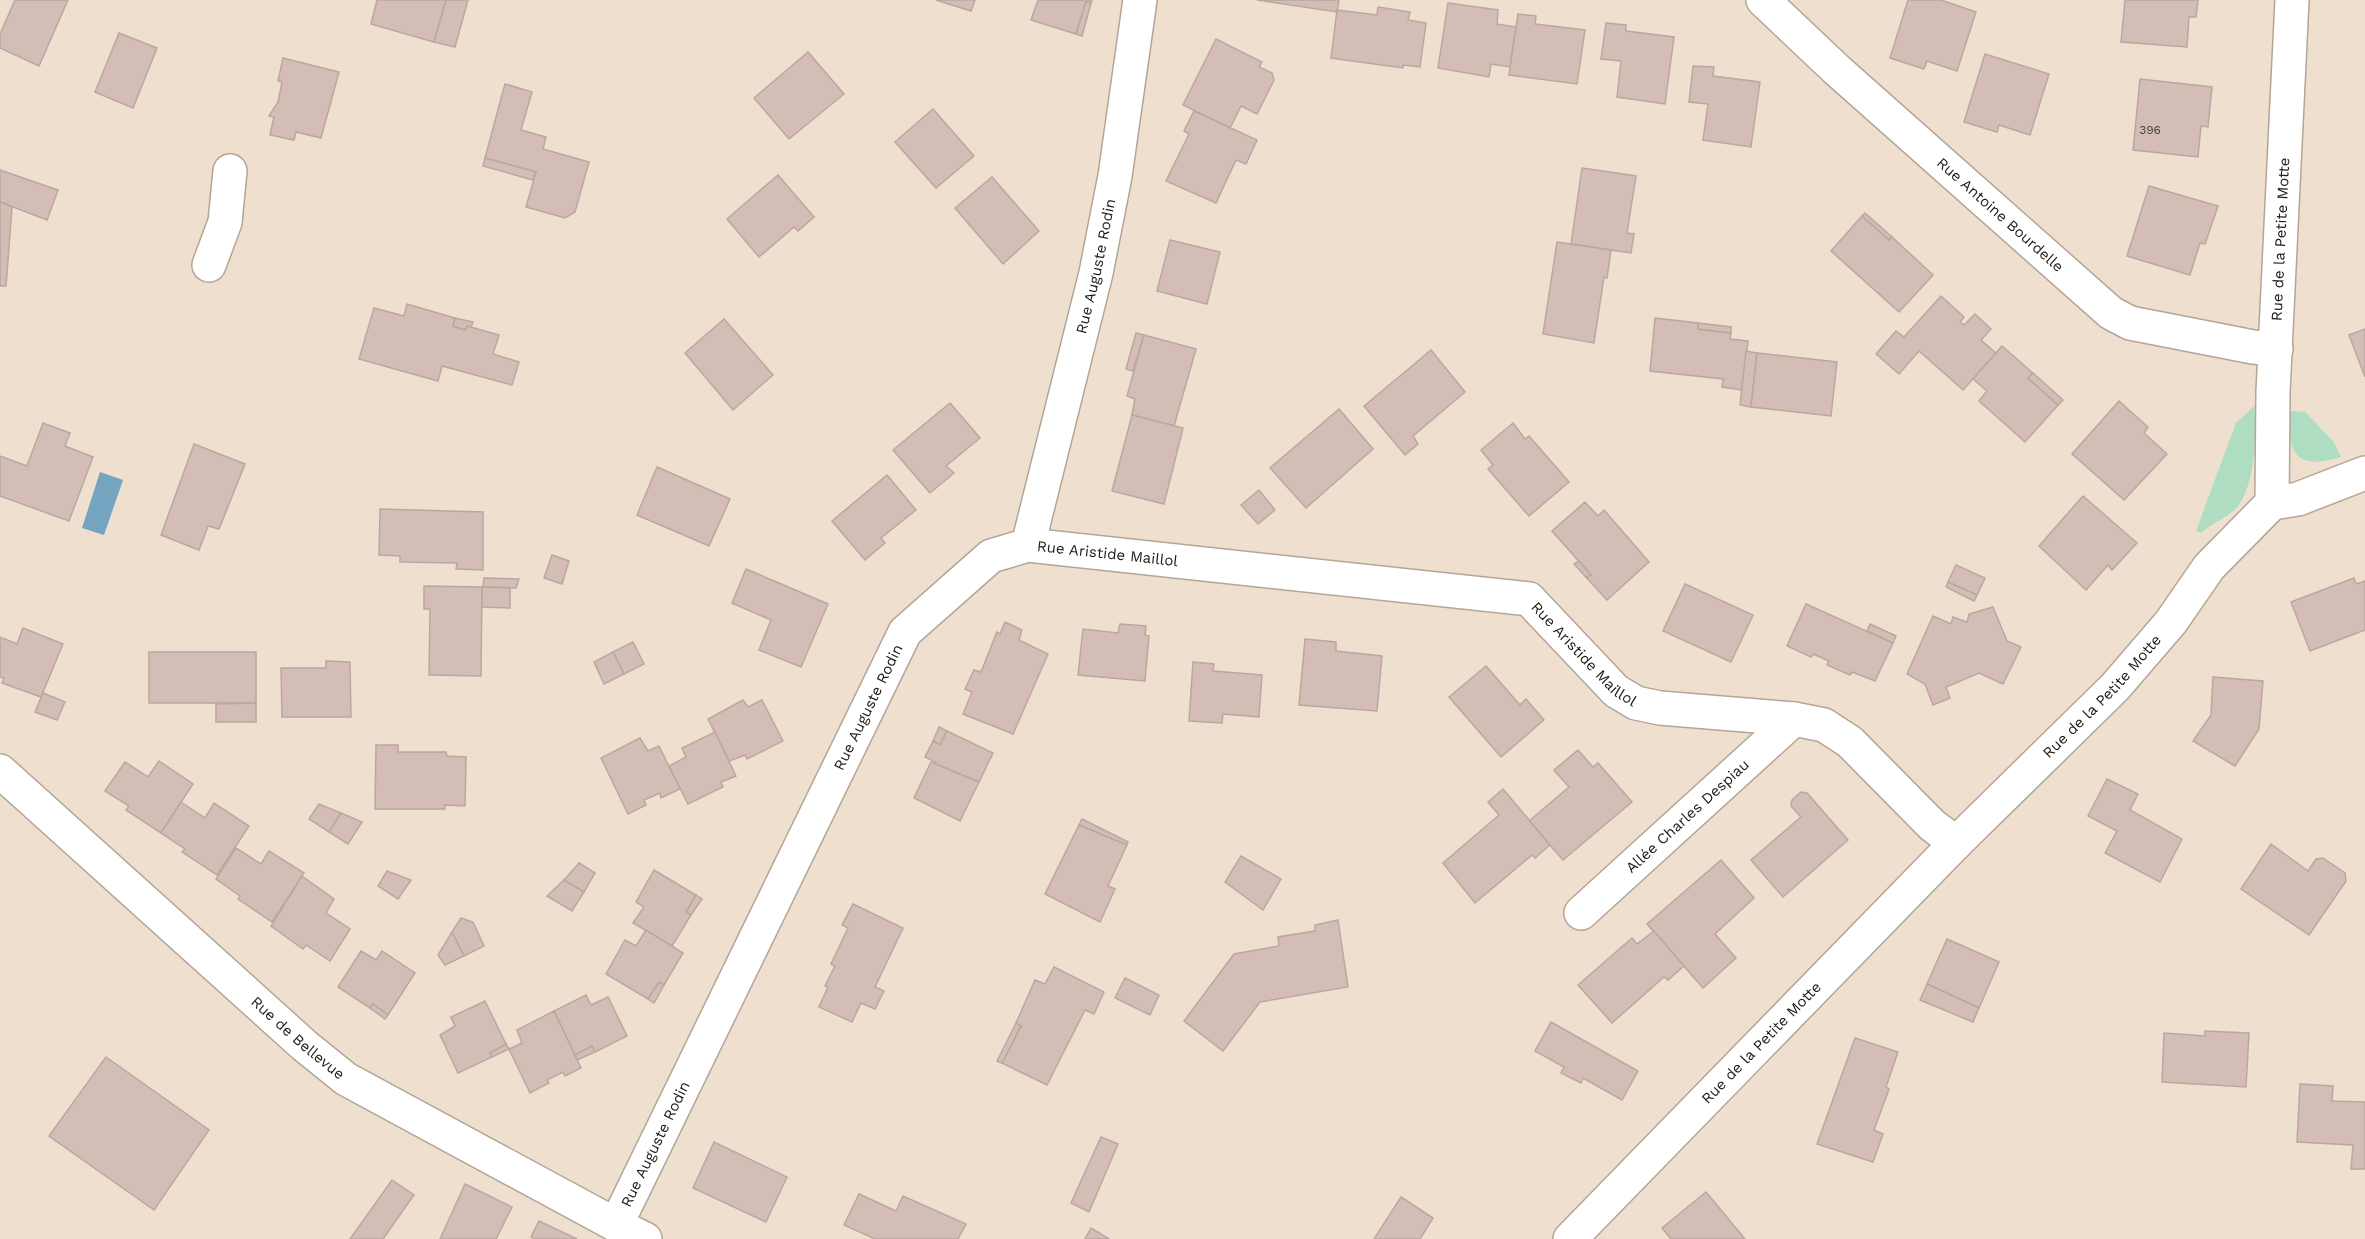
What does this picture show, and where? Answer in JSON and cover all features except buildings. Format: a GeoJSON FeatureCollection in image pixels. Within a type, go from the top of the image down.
{"type":"FeatureCollection","features":[{"type":"Feature","properties":{"kind":"street","name":"Rue Auguste Rodin"},"geometry":{"type":"LineString","coordinates":[[616,1225],[905,632],[991,556],[1028,545],[1096,273],[1115,176],[1140,0]]}},
{"type":"Feature","properties":{"kind":"street","name":"Rue Antoine Bourdelle"},"geometry":{"type":"LineString","coordinates":[[1763,0],[1837,70],[2110,313],[2130,323],[2253,347],[2276,349]]}},
{"type":"Feature","properties":{"kind":"street","name":"Rue de la Petite Motte"},"geometry":{"type":"LineString","coordinates":[[1570,1239],[1956,843],[2115,687],[2171,622],[2209,567],[2272,503],[2276,349],[2292,0]]}},
{"type":"Feature","properties":{"kind":"street"},"geometry":{"type":"LineString","coordinates":[[209,265],[225,222],[230,171]]}},
{"type":"Feature","properties":{"kind":"street"},"geometry":{"type":"LineString","coordinates":[[2272,503],[2298,499],[2365,473]]}},
{"type":"Feature","properties":{"kind":"street","name":"Rue Aristide Maillol"},"geometry":{"type":"LineString","coordinates":[[1028,545],[1530,598],[1616,691],[1636,703],[1660,708],[1794,719],[1824,724],[1850,742],[1932,825],[1956,843]]}},
{"type":"Feature","properties":{"kind":"street","name":"Allée Charles Despiau"},"geometry":{"type":"LineString","coordinates":[[1581,913],[1794,719]]}},
{"type":"Feature","properties":{"kind":"street","name":"Rue de Bellevue"},"geometry":{"type":"LineString","coordinates":[[0,771],[305,1046],[346,1078],[645,1239]]}},
{"type":"Feature","properties":{"kind":"green space"},"geometry":{"type":"Polygon","coordinates":[[[2254,406],[2254,458],[2244,497],[2230,513],[2201,533],[2196,531],[2236,423],[2254,406]]]}},
{"type":"Feature","properties":{"kind":"green space"},"geometry":{"type":"Polygon","coordinates":[[[2289,411],[2305,412],[2333,441],[2341,457],[2313,462],[2297,455],[2290,438],[2289,411]]]}},
{"type":"Feature","properties":{"kind":"water"},"geometry":{"type":"Polygon","coordinates":[[[100,472],[123,480],[104,535],[82,528],[100,472]]]}}]}
